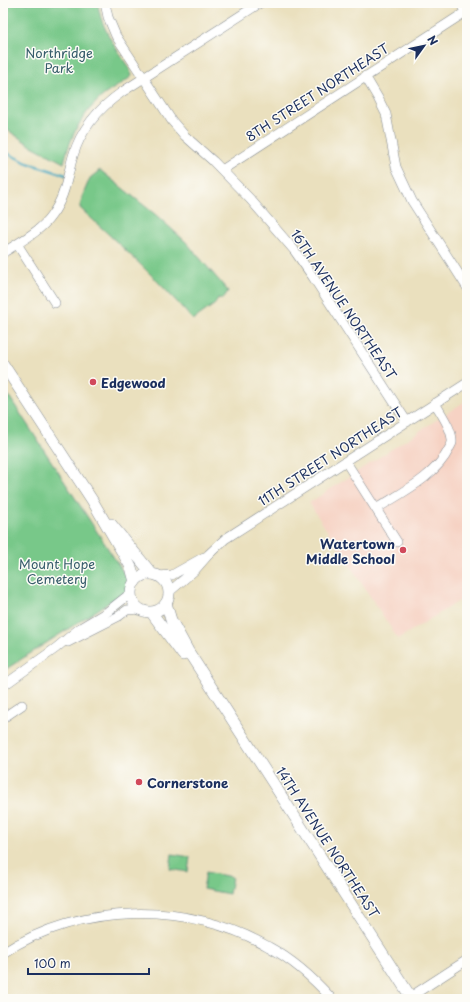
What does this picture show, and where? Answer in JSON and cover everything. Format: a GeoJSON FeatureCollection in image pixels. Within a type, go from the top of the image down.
{"type":"FeatureCollection","features":[{"type":"Feature","properties":{"kind":"main road"},"geometry":{"type":"LineString","coordinates":[[3,364],[92,500],[131,567],[135,582],[131,593],[132,599],[140,609],[145,611],[151,612],[162,608],[167,598],[166,583],[155,575],[92,500]]}},
{"type":"Feature","properties":{"kind":"main road"},"geometry":{"type":"LineString","coordinates":[[135,582],[146,575],[155,575]]}},
{"type":"Feature","properties":{"kind":"main road","name":"14TH AVENUE NORTHEAST"},"geometry":{"type":"LineString","coordinates":[[167,598],[171,620],[188,651],[410,998]]}},
{"type":"Feature","properties":{"kind":"main road","name":"14TH AVENUE NORTHEAST"},"geometry":{"type":"LineString","coordinates":[[151,612],[189,663],[220,701]]}},
{"type":"Feature","properties":{"kind":"street","name":"16TH AVENUE NORTHEAST"},"geometry":{"type":"LineString","coordinates":[[105,3],[108,17],[116,36],[178,129],[222,170],[265,215],[302,261],[407,422]]}},
{"type":"Feature","properties":{"kind":"street"},"geometry":{"type":"LineString","coordinates":[[3,253],[42,226],[48,220],[57,207],[65,188],[77,145],[93,118],[111,100],[260,3]]}},
{"type":"Feature","properties":{"kind":"street"},"geometry":{"type":"LineString","coordinates":[[460,3],[467,12]]}},
{"type":"Feature","properties":{"kind":"street","name":"8TH STREET NORTHEAST"},"geometry":{"type":"LineString","coordinates":[[222,170],[365,76],[467,12]]}},
{"type":"Feature","properties":{"kind":"street"},"geometry":{"type":"LineString","coordinates":[[365,76],[386,114],[395,161],[404,187],[467,288]]}},
{"type":"Feature","properties":{"kind":"street"},"geometry":{"type":"LineString","coordinates":[[17,244],[55,303]]}},
{"type":"Feature","properties":{"kind":"street","name":"11TH STREET NORTHEAST"},"geometry":{"type":"LineString","coordinates":[[167,598],[209,554],[231,536],[435,403],[465,387]]}},
{"type":"Feature","properties":{"kind":"street"},"geometry":{"type":"LineString","coordinates":[[376,509],[425,477],[444,459],[452,443],[449,427],[435,403]]}},
{"type":"Feature","properties":{"kind":"street"},"geometry":{"type":"LineString","coordinates":[[346,462],[397,542]]}},
{"type":"Feature","properties":{"kind":"street","name":"11TH STREET NORTHEAST"},"geometry":{"type":"LineString","coordinates":[[155,575],[172,575],[209,554]]}},
{"type":"Feature","properties":{"kind":"street"},"geometry":{"type":"LineString","coordinates":[[3,686],[56,648],[80,628],[107,612],[131,593]]}},
{"type":"Feature","properties":{"kind":"street"},"geometry":{"type":"LineString","coordinates":[[56,648],[119,616],[127,610],[140,609]]}},
{"type":"Feature","properties":{"kind":"street"},"geometry":{"type":"LineString","coordinates":[[3,718],[22,705]]}},
{"type":"Feature","properties":{"kind":"street"},"geometry":{"type":"LineString","coordinates":[[3,953],[42,932],[100,916],[162,914],[217,925],[269,946],[296,965],[320,986],[332,999]]}},
{"type":"Feature","properties":{"kind":"street"},"geometry":{"type":"LineString","coordinates":[[410,998],[467,960]]}},
{"type":"Feature","properties":{"kind":"shaded area","name":"Watertown Middle School"},"geometry":{"type":"Polygon","coordinates":[[[467,400],[467,596],[398,639],[309,503],[467,400]]]}},
{"type":"Feature","properties":{"kind":"green space","name":"Northridge Park"},"geometry":{"type":"Polygon","coordinates":[[[3,3],[98,3],[99,12],[106,30],[130,70],[132,76],[104,95],[83,118],[73,135],[64,163],[30,145],[3,127],[3,3]]]}},
{"type":"Feature","properties":{"kind":"green space"},"geometry":{"type":"Polygon","coordinates":[[[100,170],[156,215],[186,242],[228,291],[223,299],[218,298],[215,304],[193,320],[153,276],[80,208],[82,197],[90,178],[100,170]]]}},
{"type":"Feature","properties":{"kind":"green space","name":"Mount Hope Cemetery"},"geometry":{"type":"Polygon","coordinates":[[[3,387],[133,587],[3,671],[3,387]]]}},
{"type":"Feature","properties":{"kind":"green space"},"geometry":{"type":"Polygon","coordinates":[[[172,854],[190,857],[188,872],[170,869],[172,854]]]}},
{"type":"Feature","properties":{"kind":"green space"},"geometry":{"type":"Polygon","coordinates":[[[206,872],[232,877],[229,894],[203,889],[206,872]]]}},
{"type":"Feature","properties":{"kind":"waterway"},"geometry":{"type":"LineString","coordinates":[[3,151],[27,163],[66,175]]}},
{"type":"Feature","properties":{"kind":"place","name":"Edgewood"},"geometry":{"type":"Point","coordinates":[93,382]}},
{"type":"Feature","properties":{"kind":"place","name":"Watertown Middle School"},"geometry":{"type":"Point","coordinates":[403,550]}},
{"type":"Feature","properties":{"kind":"place","name":"Cornerstone"},"geometry":{"type":"Point","coordinates":[139,782]}}]}
